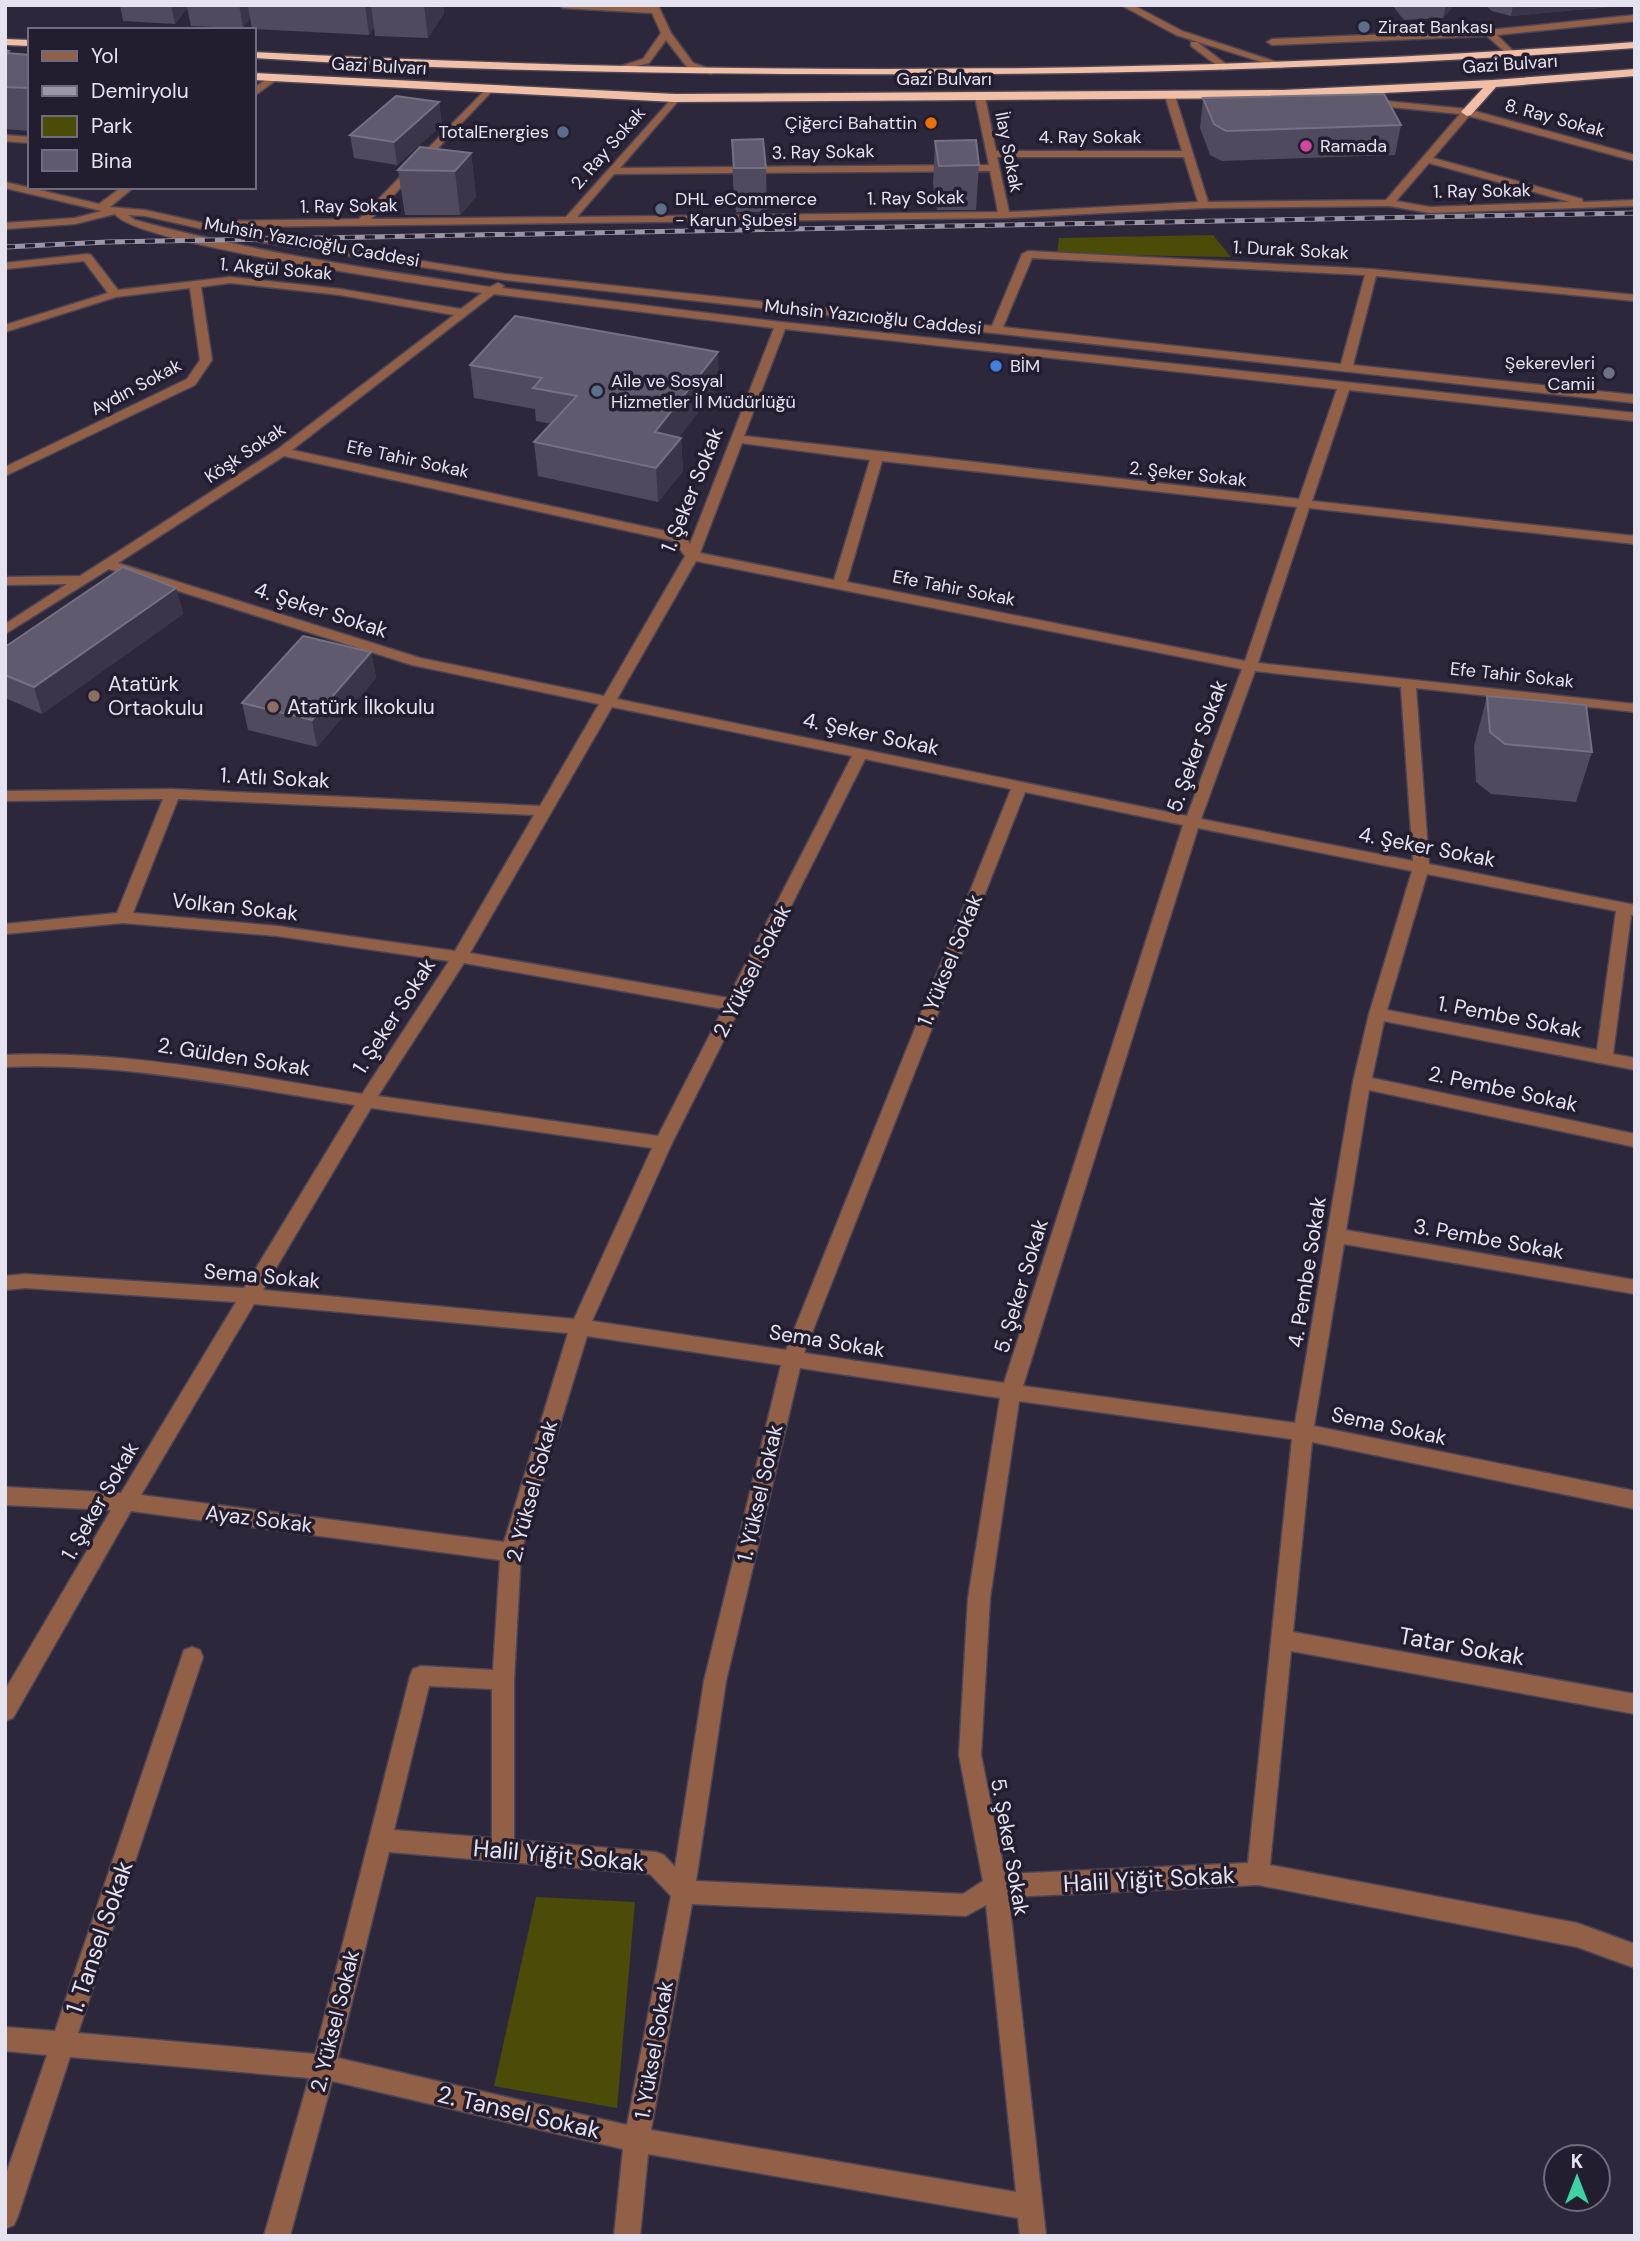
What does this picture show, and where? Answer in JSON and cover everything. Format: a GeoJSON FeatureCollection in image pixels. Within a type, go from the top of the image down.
{"type":"FeatureCollection","features":[{"type":"Feature","properties":{"kind":"highway"},"geometry":{"type":"LineString","coordinates":[[5,42],[28,43]]}},
{"type":"Feature","properties":{"kind":"highway","name":"Gazi Bulvarı"},"geometry":{"type":"LineString","coordinates":[[256,55],[396,63],[711,71],[1226,68],[1511,55],[1635,45]]}},
{"type":"Feature","properties":{"kind":"highway"},"geometry":{"type":"LineString","coordinates":[[1284,66],[1323,70],[1342,78],[1342,85],[1333,92]]}},
{"type":"Feature","properties":{"kind":"highway"},"geometry":{"type":"LineString","coordinates":[[1226,68],[1246,80],[1283,94]]}},
{"type":"Feature","properties":{"kind":"highway","name":"Gazi Bulvarı"},"geometry":{"type":"LineString","coordinates":[[256,77],[675,98],[980,97],[1283,94],[1493,84],[1635,72]]}},
{"type":"Feature","properties":{"kind":"highway"},"geometry":{"type":"LineString","coordinates":[[1467,112],[1493,84]]}},
{"type":"Feature","properties":{"kind":"street"},"geometry":{"type":"LineString","coordinates":[[563,5],[655,8],[666,33],[690,65],[711,71]]}},
{"type":"Feature","properties":{"kind":"street"},"geometry":{"type":"LineString","coordinates":[[1125,5],[1180,33],[1284,66]]}},
{"type":"Feature","properties":{"kind":"street"},"geometry":{"type":"LineString","coordinates":[[1272,42],[1489,33],[1635,19]]}},
{"type":"Feature","properties":{"kind":"street"},"geometry":{"type":"LineString","coordinates":[[621,69],[646,61],[666,33]]}},
{"type":"Feature","properties":{"kind":"street"},"geometry":{"type":"LineString","coordinates":[[1180,33],[1226,68]]}},
{"type":"Feature","properties":{"kind":"street"},"geometry":{"type":"LineString","coordinates":[[1489,33],[1511,55]]}},
{"type":"Feature","properties":{"kind":"street"},"geometry":{"type":"LineString","coordinates":[[256,92],[274,78]]}},
{"type":"Feature","properties":{"kind":"street"},"geometry":{"type":"LineString","coordinates":[[361,223],[489,89]]}},
{"type":"Feature","properties":{"kind":"street","name":"8. Ray Sokak"},"geometry":{"type":"LineString","coordinates":[[1283,94],[1467,112],[1635,158]]}},
{"type":"Feature","properties":{"kind":"street"},"geometry":{"type":"LineString","coordinates":[[1170,96],[1204,205]]}},
{"type":"Feature","properties":{"kind":"street","name":"İlay Sokak"},"geometry":{"type":"LineString","coordinates":[[980,97],[1004,215]]}},
{"type":"Feature","properties":{"kind":"street","name":"2. Ray Sokak"},"geometry":{"type":"LineString","coordinates":[[568,222],[675,98]]}},
{"type":"Feature","properties":{"kind":"street"},"geometry":{"type":"LineString","coordinates":[[1389,203],[1467,112]]}},
{"type":"Feature","properties":{"kind":"street"},"geometry":{"type":"LineString","coordinates":[[5,138],[28,140]]}},
{"type":"Feature","properties":{"kind":"street","name":"4. Ray Sokak"},"geometry":{"type":"LineString","coordinates":[[991,154],[1188,154]]}},
{"type":"Feature","properties":{"kind":"street"},"geometry":{"type":"LineString","coordinates":[[1426,159],[1597,206]]}},
{"type":"Feature","properties":{"kind":"street","name":"3. Ray Sokak"},"geometry":{"type":"LineString","coordinates":[[611,171],[994,168]]}},
{"type":"Feature","properties":{"kind":"street","name":"Muhsin Yazıcıoğlu Caddesi"},"geometry":{"type":"LineString","coordinates":[[5,186],[115,211],[145,213],[261,239],[505,278],[996,331],[1635,417]]}},
{"type":"Feature","properties":{"kind":"street"},"geometry":{"type":"LineString","coordinates":[[101,208],[126,189]]}},
{"type":"Feature","properties":{"kind":"street","name":"1. Ray Sokak"},"geometry":{"type":"LineString","coordinates":[[197,225],[1004,215],[1204,205],[1389,203],[1430,210],[1635,203]]}},
{"type":"Feature","properties":{"kind":"street"},"geometry":{"type":"LineString","coordinates":[[5,226],[75,221],[115,211]]}},
{"type":"Feature","properties":{"kind":"street","name":"Muhsin Yazıcıoğlu Caddesi"},"geometry":{"type":"LineString","coordinates":[[115,211],[131,222],[210,243],[302,262],[495,290],[781,325],[1345,377],[1635,400]]}},
{"type":"Feature","properties":{"kind":"street","name":"1. Durak Sokak"},"geometry":{"type":"LineString","coordinates":[[996,331],[1028,254],[1371,272],[1635,298]]}},
{"type":"Feature","properties":{"kind":"street"},"geometry":{"type":"LineString","coordinates":[[5,266],[87,257],[115,294]]}},
{"type":"Feature","properties":{"kind":"street","name":"5. Şeker Sokak"},"geometry":{"type":"LineString","coordinates":[[1033,2236],[996,1886],[970,1755],[979,1598],[1011,1392],[1192,822],[1306,505],[1345,377],[1371,272]]}},
{"type":"Feature","properties":{"kind":"street","name":"Köşk Sokak"},"geometry":{"type":"LineString","coordinates":[[5,630],[282,452],[495,290],[505,278]]}},
{"type":"Feature","properties":{"kind":"street","name":"1. Akgül Sokak"},"geometry":{"type":"LineString","coordinates":[[5,329],[115,294],[229,280],[340,292],[465,313]]}},
{"type":"Feature","properties":{"kind":"street","name":"Aydın Sokak"},"geometry":{"type":"LineString","coordinates":[[5,471],[191,382],[206,360],[195,283]]}},
{"type":"Feature","properties":{"kind":"street","name":"1. Şeker Sokak"},"geometry":{"type":"LineString","coordinates":[[5,1711],[126,1502],[366,1101],[460,957],[542,811],[692,556],[781,325]]}},
{"type":"Feature","properties":{"kind":"street","name":"2. Şeker Sokak"},"geometry":{"type":"LineString","coordinates":[[737,439],[877,457],[1635,540]]}},
{"type":"Feature","properties":{"kind":"street","name":"Efe Tahir Sokak"},"geometry":{"type":"LineString","coordinates":[[282,452],[679,538],[692,556],[1250,666],[1635,708]]}},
{"type":"Feature","properties":{"kind":"street"},"geometry":{"type":"LineString","coordinates":[[839,585],[877,457]]}},
{"type":"Feature","properties":{"kind":"street","name":"4. Şeker Sokak"},"geometry":{"type":"LineString","coordinates":[[108,564],[417,662],[1629,909]]}},
{"type":"Feature","properties":{"kind":"street"},"geometry":{"type":"LineString","coordinates":[[5,581],[82,580]]}},
{"type":"Feature","properties":{"kind":"street","name":"4. Pembe Sokak"},"geometry":{"type":"LineString","coordinates":[[1258,1874],[1303,1432],[1362,1082],[1377,1014],[1421,866],[1408,683]]}},
{"type":"Feature","properties":{"kind":"street","name":"2. Yüksel Sokak"},"geometry":{"type":"LineString","coordinates":[[277,2236],[324,2067],[421,1676],[503,1680],[511,1552],[580,1327],[663,1143],[861,753]]}},
{"type":"Feature","properties":{"kind":"street","name":"1. Yüksel Sokak"},"geometry":{"type":"LineString","coordinates":[[627,2236],[637,2140],[683,1892],[715,1681],[792,1359],[1020,786]]}},
{"type":"Feature","properties":{"kind":"street"},"geometry":{"type":"LineString","coordinates":[[123,918],[172,794]]}},
{"type":"Feature","properties":{"kind":"street","name":"1. Atlı Sokak"},"geometry":{"type":"LineString","coordinates":[[5,796],[172,794],[542,811]]}},
{"type":"Feature","properties":{"kind":"street"},"geometry":{"type":"LineString","coordinates":[[1604,1058],[1629,909]]}},
{"type":"Feature","properties":{"kind":"street","name":"Volkan Sokak"},"geometry":{"type":"LineString","coordinates":[[5,929],[123,918],[277,931],[460,957],[735,1005]]}},
{"type":"Feature","properties":{"kind":"street","name":"1. Pembe Sokak"},"geometry":{"type":"LineString","coordinates":[[1377,1014],[1635,1064]]}},
{"type":"Feature","properties":{"kind":"street","name":"2. Gülden Sokak"},"geometry":{"type":"LineString","coordinates":[[5,1061],[113,1061],[366,1101],[663,1143]]}},
{"type":"Feature","properties":{"kind":"street","name":"2. Pembe Sokak"},"geometry":{"type":"LineString","coordinates":[[1362,1082],[1635,1141]]}},
{"type":"Feature","properties":{"kind":"street","name":"3. Pembe Sokak"},"geometry":{"type":"LineString","coordinates":[[1335,1235],[1635,1287]]}},
{"type":"Feature","properties":{"kind":"street","name":"Sema Sokak"},"geometry":{"type":"LineString","coordinates":[[5,1283],[25,1281],[249,1296],[580,1327],[1011,1392],[1303,1432],[1635,1500]]}},
{"type":"Feature","properties":{"kind":"street","name":"Ayaz Sokak"},"geometry":{"type":"LineString","coordinates":[[5,1496],[126,1502],[511,1552]]}},
{"type":"Feature","properties":{"kind":"street","name":"Tatar Sokak"},"geometry":{"type":"LineString","coordinates":[[1280,1639],[1635,1704]]}},
{"type":"Feature","properties":{"kind":"street","name":"1. Tansel Sokak"},"geometry":{"type":"LineString","coordinates":[[5,2216],[192,1657]]}},
{"type":"Feature","properties":{"kind":"street"},"geometry":{"type":"LineString","coordinates":[[503,1680],[503,1850]]}},
{"type":"Feature","properties":{"kind":"street","name":"Halil Yiğit Sokak"},"geometry":{"type":"LineString","coordinates":[[380,1840],[656,1864],[683,1892],[966,1905],[996,1886],[1258,1874],[1577,1936],[1635,1956]]}},
{"type":"Feature","properties":{"kind":"street","name":"2. Tansel Sokak"},"geometry":{"type":"LineString","coordinates":[[5,2039],[324,2067],[637,2140],[1030,2207]]}},
{"type":"Feature","properties":{"kind":"green space"},"geometry":{"type":"Polygon","coordinates":[[[1213,235],[1231,257],[1057,254],[1059,238],[1213,235]]]}},
{"type":"Feature","properties":{"kind":"green space"},"geometry":{"type":"Polygon","coordinates":[[[536,1897],[635,1902],[617,2108],[494,2086],[536,1897]]]}},
{"type":"Feature","properties":{"kind":"building"},"geometry":{"type":"Polygon","coordinates":[[[5,50],[9,51],[6,53],[28,55],[28,88],[5,87],[5,50]]]}},
{"type":"Feature","properties":{"kind":"building"},"geometry":{"type":"Polygon","coordinates":[[[1384,94],[1401,125],[1226,131],[1214,124],[1203,98],[1384,94]]]}},
{"type":"Feature","properties":{"kind":"building"},"geometry":{"type":"Polygon","coordinates":[[[396,96],[439,102],[394,142],[350,135],[396,96]]]}},
{"type":"Feature","properties":{"kind":"building"},"geometry":{"type":"Polygon","coordinates":[[[763,139],[766,168],[734,168],[732,140],[763,139]]]}},
{"type":"Feature","properties":{"kind":"building"},"geometry":{"type":"Polygon","coordinates":[[[976,140],[979,165],[939,166],[935,141],[976,140]]]}},
{"type":"Feature","properties":{"kind":"building"},"geometry":{"type":"Polygon","coordinates":[[[420,147],[471,153],[455,171],[398,170],[420,147]]]}},
{"type":"Feature","properties":{"kind":"building"},"geometry":{"type":"Polygon","coordinates":[[[515,316],[718,352],[655,432],[681,438],[656,468],[534,442],[577,396],[533,388],[542,378],[470,365],[515,316]]]}},
{"type":"Feature","properties":{"kind":"building"},"geometry":{"type":"Polygon","coordinates":[[[123,567],[176,588],[34,687],[5,675],[5,647],[123,567]]]}},
{"type":"Feature","properties":{"kind":"building"},"geometry":{"type":"Polygon","coordinates":[[[303,636],[371,652],[312,720],[242,703],[303,636]]]}},
{"type":"Feature","properties":{"kind":"building"},"geometry":{"type":"Polygon","coordinates":[[[1487,696],[1586,705],[1592,752],[1505,744],[1490,732],[1487,696]]]}},
{"type":"Feature","properties":{"kind":"railway"},"geometry":{"type":"LineString","coordinates":[[5,247],[107,242],[1635,213]]}},
{"type":"Feature","properties":{"kind":"place","name":"Ziraat Bankası"},"geometry":{"type":"Point","coordinates":[1364,27]}},
{"type":"Feature","properties":{"kind":"place","name":"Çiğerci Bahattin"},"geometry":{"type":"Point","coordinates":[931,123]}},
{"type":"Feature","properties":{"kind":"place","name":"TotalEnergies"},"geometry":{"type":"Point","coordinates":[563,132]}},
{"type":"Feature","properties":{"kind":"place","name":"Ramada"},"geometry":{"type":"Point","coordinates":[1306,146]}},
{"type":"Feature","properties":{"kind":"place","name":"DHL eCommerce - Karun Şubesi"},"geometry":{"type":"Point","coordinates":[661,209]}},
{"type":"Feature","properties":{"kind":"place","name":"BİM"},"geometry":{"type":"Point","coordinates":[996,366]}},
{"type":"Feature","properties":{"kind":"place","name":"Şekerevleri Camii"},"geometry":{"type":"Point","coordinates":[1609,373]}},
{"type":"Feature","properties":{"kind":"place","name":"Aile ve Sosyal Hizmetler İl Müdürlüğü"},"geometry":{"type":"Point","coordinates":[597,391]}},
{"type":"Feature","properties":{"kind":"place","name":"Atatürk Ortaokulu"},"geometry":{"type":"Point","coordinates":[94,696]}},
{"type":"Feature","properties":{"kind":"place","name":"Atatürk İlkokulu"},"geometry":{"type":"Point","coordinates":[273,707]}}]}
